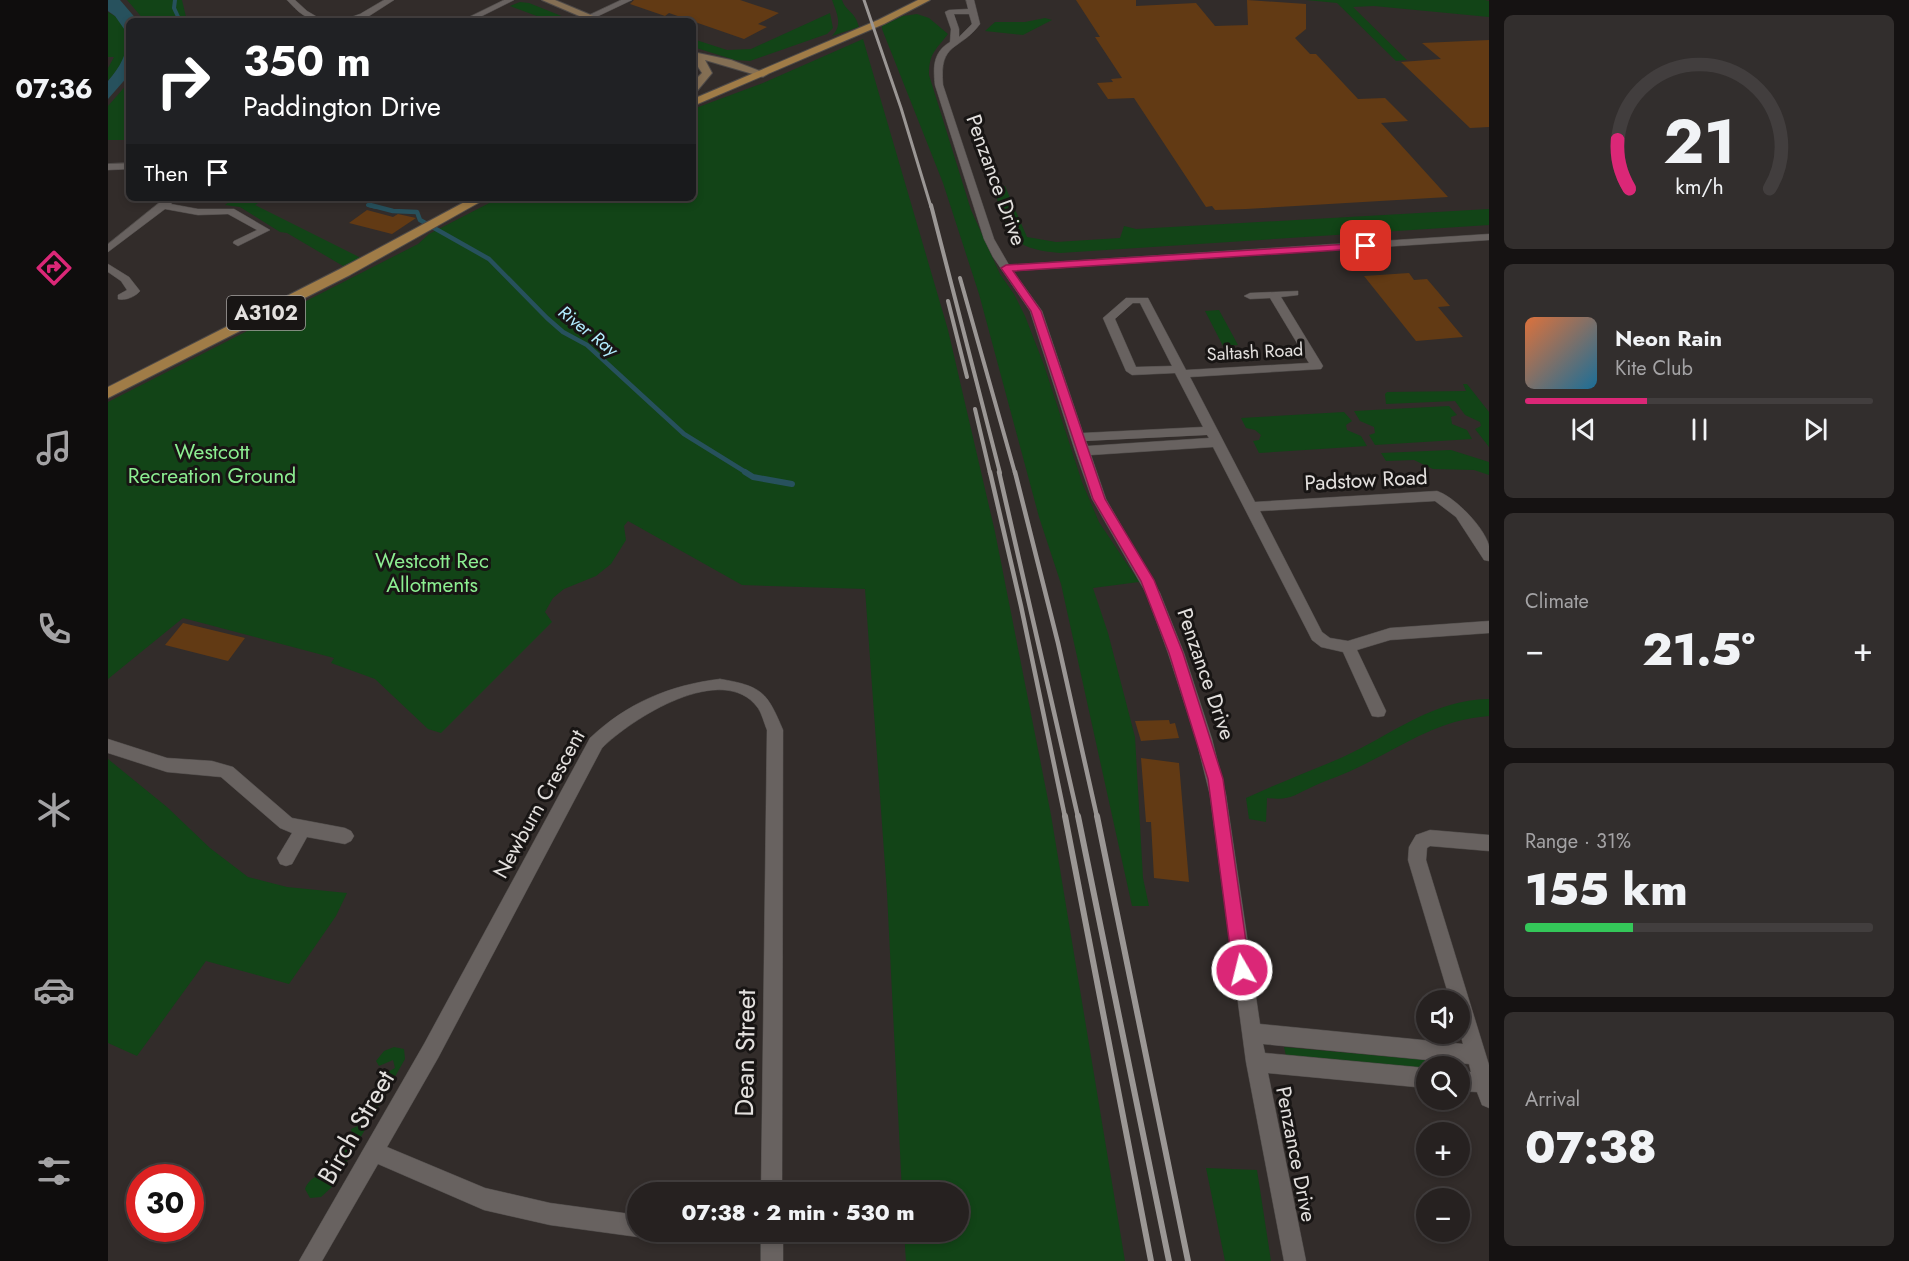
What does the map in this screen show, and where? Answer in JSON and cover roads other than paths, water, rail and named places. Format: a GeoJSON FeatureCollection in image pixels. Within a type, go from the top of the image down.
{"type":"FeatureCollection","features":[{"type":"Feature","properties":{"kind":"main road"},"geometry":{"type":"LineString","coordinates":[[547,0],[592,18]]}},
{"type":"Feature","properties":{"kind":"main road"},"geometry":{"type":"LineString","coordinates":[[696,90],[751,74],[831,43],[926,0]]}},
{"type":"Feature","properties":{"kind":"main road"},"geometry":{"type":"LineString","coordinates":[[696,56],[751,74]]}},
{"type":"Feature","properties":{"kind":"main road"},"geometry":{"type":"LineString","coordinates":[[696,57],[705,66],[707,73],[696,87]]}},
{"type":"Feature","properties":{"kind":"main road"},"geometry":{"type":"LineString","coordinates":[[696,102],[751,74]]}},
{"type":"Feature","properties":{"kind":"main road","name":"A3102"},"geometry":{"type":"LineString","coordinates":[[108,393],[352,269],[475,201]]}},
{"type":"Feature","properties":{"kind":"street"},"geometry":{"type":"LineString","coordinates":[[291,0],[303,13],[314,18]]}},
{"type":"Feature","properties":{"kind":"street"},"geometry":{"type":"LineString","coordinates":[[355,18],[390,0]]}},
{"type":"Feature","properties":{"kind":"street"},"geometry":{"type":"LineString","coordinates":[[471,18],[510,0]]}},
{"type":"Feature","properties":{"kind":"street"},"geometry":{"type":"LineString","coordinates":[[596,18],[628,0]]}},
{"type":"Feature","properties":{"kind":"street"},"geometry":{"type":"LineString","coordinates":[[954,41],[955,29],[949,12],[973,11],[970,0]]}},
{"type":"Feature","properties":{"kind":"street","name":"Penzance Drive"},"geometry":{"type":"LineString","coordinates":[[973,11],[976,21],[974,28],[954,41],[939,59],[936,72],[939,85],[986,230],[1006,268],[1036,311],[1099,499],[1139,566],[1159,608],[1212,763],[1251,1033],[1295,1261]]}},
{"type":"Feature","properties":{"kind":"street"},"geometry":{"type":"LineString","coordinates":[[108,167],[126,166]]}},
{"type":"Feature","properties":{"kind":"street"},"geometry":{"type":"LineString","coordinates":[[108,249],[168,201]]}},
{"type":"Feature","properties":{"kind":"street"},"geometry":{"type":"LineString","coordinates":[[162,206],[198,212],[230,211],[269,232],[238,243]]}},
{"type":"Feature","properties":{"kind":"street"},"geometry":{"type":"LineString","coordinates":[[1006,268],[1489,237]]}},
{"type":"Feature","properties":{"kind":"street"},"geometry":{"type":"LineString","coordinates":[[108,267],[133,288],[134,291],[122,297]]}},
{"type":"Feature","properties":{"kind":"street"},"geometry":{"type":"LineString","coordinates":[[1250,296],[1294,293]]}},
{"type":"Feature","properties":{"kind":"street","name":"Saltash Road"},"geometry":{"type":"LineString","coordinates":[[1214,436],[1181,372],[1144,300],[1130,300],[1109,318],[1132,371],[1181,372],[1317,366],[1273,294]]}},
{"type":"Feature","properties":{"kind":"street"},"geometry":{"type":"LineString","coordinates":[[1079,444],[1214,436],[1317,636],[1326,643],[1348,647],[1390,634],[1489,627]]}},
{"type":"Feature","properties":{"kind":"street","name":"Padstow Road"},"geometry":{"type":"LineString","coordinates":[[1252,507],[1437,496],[1449,501],[1459,510],[1489,556]]}},
{"type":"Feature","properties":{"kind":"street"},"geometry":{"type":"LineString","coordinates":[[1348,647],[1378,711]]}},
{"type":"Feature","properties":{"kind":"street","name":"Newburn Crescent"},"geometry":{"type":"LineString","coordinates":[[448,1020],[596,743],[625,716],[650,702],[679,691],[713,686],[738,688],[759,699],[772,717],[776,759],[774,915]]}},
{"type":"Feature","properties":{"kind":"street"},"geometry":{"type":"LineString","coordinates":[[108,746],[165,764],[210,766],[227,772],[286,823],[303,829],[345,836]]}},
{"type":"Feature","properties":{"kind":"street"},"geometry":{"type":"LineString","coordinates":[[286,858],[303,829]]}},
{"type":"Feature","properties":{"kind":"street"},"geometry":{"type":"LineString","coordinates":[[1487,1090],[1417,860],[1417,850],[1422,840],[1430,838],[1489,843]]}},
{"type":"Feature","properties":{"kind":"street","name":"Dean Street"},"geometry":{"type":"LineString","coordinates":[[772,1182],[774,915]]}},
{"type":"Feature","properties":{"kind":"street","name":"Birch Street"},"geometry":{"type":"LineString","coordinates":[[310,1261],[448,1020]]}},
{"type":"Feature","properties":{"kind":"street"},"geometry":{"type":"LineString","coordinates":[[1251,1033],[1476,1055]]}},
{"type":"Feature","properties":{"kind":"street"},"geometry":{"type":"LineString","coordinates":[[1256,1062],[1416,1077]]}},
{"type":"Feature","properties":{"kind":"street"},"geometry":{"type":"LineString","coordinates":[[1470,1084],[1487,1090]]}},
{"type":"Feature","properties":{"kind":"street"},"geometry":{"type":"LineString","coordinates":[[373,1152],[484,1199],[550,1214],[627,1224]]}},
{"type":"Feature","properties":{"kind":"street"},"geometry":{"type":"LineString","coordinates":[[772,1242],[772,1261]]}},
{"type":"Feature","properties":{"kind":"water"},"geometry":{"type":"Polygon","coordinates":[[[108,0],[120,0],[135,18],[126,18],[126,32],[115,16],[108,11],[108,0]]]}},
{"type":"Feature","properties":{"kind":"water"},"geometry":{"type":"Polygon","coordinates":[[[126,49],[126,78],[108,99],[108,81],[122,60],[126,49]]]}},
{"type":"Feature","properties":{"kind":"waterway","name":"River Ray"},"geometry":{"type":"LineString","coordinates":[[175,0],[174,8],[179,18]]}},
{"type":"Feature","properties":{"kind":"waterway","name":"River Ray"},"geometry":{"type":"LineString","coordinates":[[368,205],[376,207]]}},
{"type":"Feature","properties":{"kind":"waterway","name":"River Ray"},"geometry":{"type":"LineString","coordinates":[[370,205],[393,211],[417,212],[420,220],[489,259],[547,318],[563,332],[587,345],[684,434],[747,473]]}},
{"type":"Feature","properties":{"kind":"waterway","name":"River Ray"},"geometry":{"type":"LineString","coordinates":[[745,472],[753,477],[792,484]]}},
{"type":"Feature","properties":{"kind":"railway"},"geometry":{"type":"LineString","coordinates":[[864,0],[901,108],[931,207]]}},
{"type":"Feature","properties":{"kind":"railway"},"geometry":{"type":"LineString","coordinates":[[931,205],[1000,473]]}},
{"type":"Feature","properties":{"kind":"railway"},"geometry":{"type":"LineString","coordinates":[[960,278],[1015,473]]}},
{"type":"Feature","properties":{"kind":"railway"},"geometry":{"type":"LineString","coordinates":[[948,301],[967,377]]}},
{"type":"Feature","properties":{"kind":"railway"},"geometry":{"type":"LineString","coordinates":[[975,409],[990,473]]}},
{"type":"Feature","properties":{"kind":"railway"},"geometry":{"type":"LineString","coordinates":[[990,472],[1021,606],[1065,817]]}},
{"type":"Feature","properties":{"kind":"railway"},"geometry":{"type":"LineString","coordinates":[[999,472],[1078,817]]}},
{"type":"Feature","properties":{"kind":"railway"},"geometry":{"type":"LineString","coordinates":[[1015,472],[1058,643],[1097,817]]}},
{"type":"Feature","properties":{"kind":"railway"},"geometry":{"type":"LineString","coordinates":[[1065,816],[1151,1261]]}},
{"type":"Feature","properties":{"kind":"railway"},"geometry":{"type":"LineString","coordinates":[[1078,816],[1169,1261]]}},
{"type":"Feature","properties":{"kind":"railway"},"geometry":{"type":"LineString","coordinates":[[1097,816],[1188,1261]]}},
{"type":"Feature","properties":{"kind":"park label","name":"Westcott Recreation Ground"},"geometry":{"type":"Point","coordinates":[212,464]}},
{"type":"Feature","properties":{"kind":"park label","name":"Westcott Rec Allotments"},"geometry":{"type":"Point","coordinates":[432,573]}}]}
